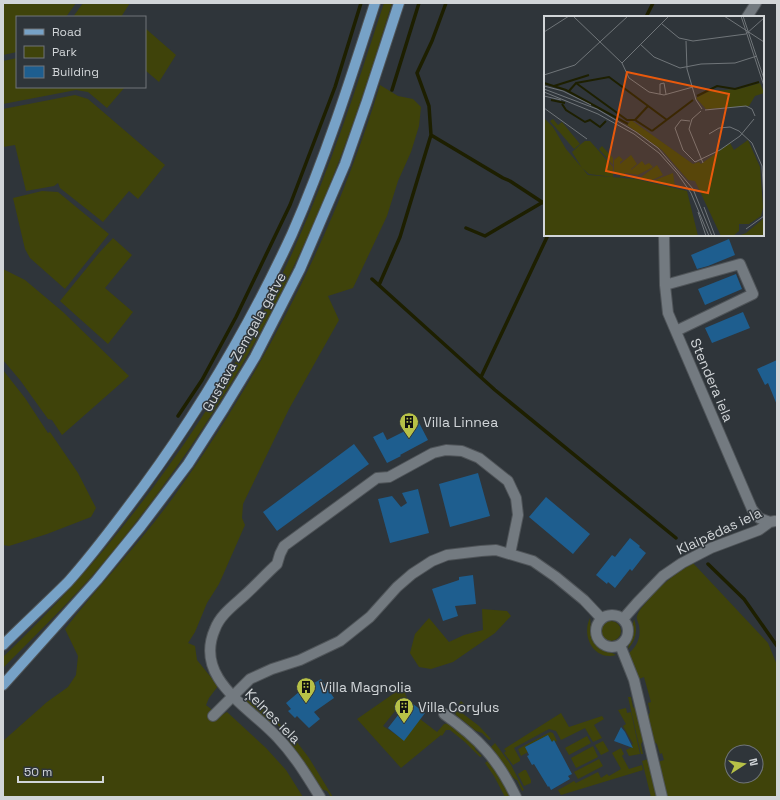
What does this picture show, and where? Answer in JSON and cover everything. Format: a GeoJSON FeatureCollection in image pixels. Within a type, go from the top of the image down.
{"type":"FeatureCollection","features":[{"type":"Feature","properties":{"kind":"main road","name":"Gustava Zemgala gatve"},"geometry":{"type":"LineString","coordinates":[[3,645],[68,581],[103,539],[168,452],[219,374],[263,293],[292,233],[327,148],[375,3]]}},
{"type":"Feature","properties":{"kind":"main road","name":"Gustava Zemgala gatve"},"geometry":{"type":"LineString","coordinates":[[4,684],[97,580],[146,520],[188,464],[255,357],[300,269],[345,164],[399,3]]}},
{"type":"Feature","properties":{"kind":"street"},"geometry":{"type":"LineString","coordinates":[[748,16],[756,3]]}},
{"type":"Feature","properties":{"kind":"street","name":"Stendera iela"},"geometry":{"type":"LineString","coordinates":[[664,236],[665,285],[668,313],[752,509],[759,518],[774,521]]}},
{"type":"Feature","properties":{"kind":"street"},"geometry":{"type":"LineString","coordinates":[[665,285],[740,264],[753,294],[676,331]]}},
{"type":"Feature","properties":{"kind":"street","name":"Ķelnes iela"},"geometry":{"type":"LineString","coordinates":[[320,797],[299,763],[278,738],[233,696],[214,673],[210,656],[210,643],[215,628],[225,613],[277,564],[284,546],[377,478],[389,477],[433,453],[446,450],[462,451],[480,458],[508,481],[516,498],[518,515],[510,554]]}},
{"type":"Feature","properties":{"kind":"street","name":"Klaipēdas iela"},"geometry":{"type":"LineString","coordinates":[[623,619],[663,576],[682,563],[711,548],[759,530],[774,521]]}},
{"type":"Feature","properties":{"kind":"street"},"geometry":{"type":"LineString","coordinates":[[213,716],[250,679],[272,669],[300,660],[340,641],[370,617],[408,577],[432,560],[447,555],[496,550],[533,561],[556,577],[584,600],[601,618]]}},
{"type":"Feature","properties":{"kind":"street"},"geometry":{"type":"LineString","coordinates":[[608,615],[616,615],[623,619],[627,626],[628,634],[625,641],[620,646],[611,647],[603,645],[598,640],[595,632],[597,624],[601,618],[608,615]]}},
{"type":"Feature","properties":{"kind":"street"},"geometry":{"type":"LineString","coordinates":[[620,646],[634,680],[662,797]]}},
{"type":"Feature","properties":{"kind":"street"},"geometry":{"type":"LineString","coordinates":[[444,714],[475,738],[491,754],[507,778],[516,797]]}},
{"type":"Feature","properties":{"kind":"green space"},"geometry":{"type":"Polygon","coordinates":[[[3,3],[76,3],[67,16],[16,16],[16,52],[3,55],[3,3]]]}},
{"type":"Feature","properties":{"kind":"green space"},"geometry":{"type":"Polygon","coordinates":[[[83,3],[130,3],[122,16],[74,16],[83,3]]]}},
{"type":"Feature","properties":{"kind":"green space"},"geometry":{"type":"Polygon","coordinates":[[[384,3],[392,3],[372,67],[327,192],[281,292],[240,368],[195,441],[145,511],[77,593],[3,668],[3,657],[47,613],[90,566],[168,467],[204,415],[236,361],[267,305],[307,219],[342,127],[384,3]]]}},
{"type":"Feature","properties":{"kind":"green space"},"geometry":{"type":"Polygon","coordinates":[[[146,29],[176,55],[159,82],[146,71],[146,29]]]}},
{"type":"Feature","properties":{"kind":"green space"},"geometry":{"type":"Polygon","coordinates":[[[16,58],[16,88],[124,88],[107,108],[88,92],[76,90],[3,104],[3,61],[16,58]]]}},
{"type":"Feature","properties":{"kind":"green space"},"geometry":{"type":"Polygon","coordinates":[[[380,85],[398,96],[413,99],[421,107],[419,126],[411,152],[398,181],[387,216],[353,288],[328,296],[339,320],[289,409],[243,504],[242,518],[245,525],[219,584],[207,603],[195,632],[188,643],[195,646],[197,660],[218,686],[209,698],[206,705],[220,716],[227,712],[266,748],[286,770],[303,797],[3,797],[3,741],[47,702],[68,687],[76,675],[78,656],[65,629],[172,499],[237,402],[266,352],[318,248],[362,140],[380,85]]]}},
{"type":"Feature","properties":{"kind":"green space"},"geometry":{"type":"Polygon","coordinates":[[[75,95],[88,99],[165,165],[138,199],[129,191],[103,222],[60,188],[58,183],[54,186],[26,191],[15,145],[3,147],[3,109],[75,95]]]}},
{"type":"Feature","properties":{"kind":"green space"},"geometry":{"type":"Polygon","coordinates":[[[42,191],[58,192],[109,234],[65,289],[30,258],[25,249],[13,198],[42,191]]]}},
{"type":"Feature","properties":{"kind":"green space"},"geometry":{"type":"Polygon","coordinates":[[[113,238],[132,255],[105,288],[133,312],[108,344],[60,301],[113,238]]]}},
{"type":"Feature","properties":{"kind":"green space"},"geometry":{"type":"Polygon","coordinates":[[[3,269],[25,280],[63,312],[129,376],[62,435],[52,420],[48,419],[20,380],[3,360],[3,269]]]}},
{"type":"Feature","properties":{"kind":"green space"},"geometry":{"type":"Polygon","coordinates":[[[3,370],[25,398],[48,433],[50,432],[78,473],[96,508],[91,517],[47,534],[9,546],[3,545],[3,370]]]}},
{"type":"Feature","properties":{"kind":"green space"},"geometry":{"type":"Polygon","coordinates":[[[693,563],[768,643],[777,665],[777,797],[667,797],[658,762],[664,760],[662,753],[660,754],[657,744],[653,741],[648,717],[650,712],[648,703],[651,702],[644,677],[639,679],[629,653],[637,644],[639,637],[640,629],[637,620],[638,613],[660,587],[693,563]]]}},
{"type":"Feature","properties":{"kind":"green space"},"geometry":{"type":"Polygon","coordinates":[[[482,609],[507,611],[511,616],[495,633],[453,662],[431,669],[419,667],[410,653],[415,634],[429,618],[449,642],[464,635],[483,630],[482,609]]]}},
{"type":"Feature","properties":{"kind":"green space"},"geometry":{"type":"Polygon","coordinates":[[[590,618],[592,637],[596,644],[602,649],[616,655],[608,656],[601,654],[591,646],[587,632],[590,618]]]}},
{"type":"Feature","properties":{"kind":"green space"},"geometry":{"type":"Polygon","coordinates":[[[634,619],[636,635],[628,649],[634,619]]]}},
{"type":"Feature","properties":{"kind":"green space"},"geometry":{"type":"Polygon","coordinates":[[[611,621],[618,624],[621,631],[618,638],[611,641],[604,638],[601,631],[604,624],[611,621]]]}},
{"type":"Feature","properties":{"kind":"green space"},"geometry":{"type":"Polygon","coordinates":[[[406,685],[411,688],[405,694],[409,701],[407,703],[404,700],[383,726],[404,740],[420,719],[437,732],[444,724],[450,723],[475,743],[475,749],[482,756],[480,757],[450,730],[446,730],[442,736],[441,735],[401,768],[357,719],[406,685]]]}},
{"type":"Feature","properties":{"kind":"green space"},"geometry":{"type":"Polygon","coordinates":[[[628,697],[631,697],[633,707],[637,710],[644,739],[641,744],[643,754],[641,754],[628,697]]]}},
{"type":"Feature","properties":{"kind":"green space"},"geometry":{"type":"Polygon","coordinates":[[[247,699],[252,699],[257,703],[288,732],[284,736],[282,729],[274,722],[268,721],[245,701],[247,699]]]}},
{"type":"Feature","properties":{"kind":"green space"},"geometry":{"type":"Polygon","coordinates":[[[461,701],[464,704],[461,708],[462,713],[479,726],[491,739],[489,740],[482,733],[476,731],[456,715],[455,711],[461,701]]]}},
{"type":"Feature","properties":{"kind":"green space"},"geometry":{"type":"Polygon","coordinates":[[[626,708],[627,713],[631,712],[640,754],[629,756],[626,750],[632,747],[631,745],[633,744],[623,726],[626,724],[618,710],[626,708]]]}},
{"type":"Feature","properties":{"kind":"green space"},"geometry":{"type":"Polygon","coordinates":[[[561,713],[569,727],[602,716],[604,719],[594,725],[602,738],[593,742],[585,728],[561,740],[556,731],[549,729],[514,748],[520,761],[513,765],[504,753],[506,751],[504,749],[561,713]]]}},
{"type":"Feature","properties":{"kind":"green space"},"geometry":{"type":"Polygon","coordinates":[[[550,732],[553,733],[557,741],[552,742],[548,735],[525,747],[528,752],[521,756],[518,749],[550,732]]]}},
{"type":"Feature","properties":{"kind":"green space"},"geometry":{"type":"Polygon","coordinates":[[[587,736],[591,743],[569,755],[565,748],[587,736]]]}},
{"type":"Feature","properties":{"kind":"green space"},"geometry":{"type":"Polygon","coordinates":[[[293,737],[309,758],[333,797],[331,797],[327,791],[321,789],[307,766],[288,741],[293,737]]]}},
{"type":"Feature","properties":{"kind":"green space"},"geometry":{"type":"Polygon","coordinates":[[[603,741],[609,751],[601,755],[595,745],[603,741]]]}},
{"type":"Feature","properties":{"kind":"green space"},"geometry":{"type":"Polygon","coordinates":[[[495,743],[511,765],[524,790],[522,791],[517,780],[511,775],[491,747],[495,743]]]}},
{"type":"Feature","properties":{"kind":"green space"},"geometry":{"type":"Polygon","coordinates":[[[593,746],[598,757],[576,768],[571,758],[593,746]]]}},
{"type":"Feature","properties":{"kind":"green space"},"geometry":{"type":"Polygon","coordinates":[[[621,748],[624,754],[622,756],[629,769],[642,765],[643,770],[561,795],[558,790],[574,781],[576,783],[598,772],[601,778],[607,774],[609,776],[621,769],[612,753],[621,748]]]}},
{"type":"Feature","properties":{"kind":"green space"},"geometry":{"type":"Polygon","coordinates":[[[490,759],[511,797],[505,797],[485,763],[490,759]]]}},
{"type":"Feature","properties":{"kind":"green space"},"geometry":{"type":"Polygon","coordinates":[[[599,759],[603,766],[578,779],[574,772],[599,759]]]}},
{"type":"Feature","properties":{"kind":"green space"},"geometry":{"type":"Polygon","coordinates":[[[648,759],[658,797],[651,797],[642,761],[648,759]]]}},
{"type":"Feature","properties":{"kind":"green space"},"geometry":{"type":"Polygon","coordinates":[[[526,770],[531,783],[524,786],[518,774],[526,770]]]}},
{"type":"Feature","properties":{"kind":"building"},"geometry":{"type":"Polygon","coordinates":[[[729,239],[735,255],[697,269],[691,255],[729,239]]]}},
{"type":"Feature","properties":{"kind":"building"},"geometry":{"type":"Polygon","coordinates":[[[736,274],[742,289],[705,305],[698,289],[736,274]]]}},
{"type":"Feature","properties":{"kind":"building"},"geometry":{"type":"Polygon","coordinates":[[[743,312],[750,328],[712,343],[705,328],[743,312]]]}},
{"type":"Feature","properties":{"kind":"building"},"geometry":{"type":"Polygon","coordinates":[[[777,360],[777,405],[768,383],[765,385],[757,369],[777,360]]]}},
{"type":"Feature","properties":{"kind":"building","name":"Villa Linnea"},"geometry":{"type":"Polygon","coordinates":[[[415,415],[428,440],[387,463],[373,437],[383,432],[387,440],[411,428],[407,419],[415,415]]]}},
{"type":"Feature","properties":{"kind":"building"},"geometry":{"type":"Polygon","coordinates":[[[354,444],[369,464],[277,531],[263,512],[354,444]]]}},
{"type":"Feature","properties":{"kind":"building"},"geometry":{"type":"Polygon","coordinates":[[[478,473],[490,516],[450,527],[439,484],[478,473]]]}},
{"type":"Feature","properties":{"kind":"building"},"geometry":{"type":"Polygon","coordinates":[[[418,489],[429,533],[390,543],[378,499],[392,496],[401,507],[407,503],[402,493],[418,489]]]}},
{"type":"Feature","properties":{"kind":"building"},"geometry":{"type":"Polygon","coordinates":[[[546,497],[590,534],[573,554],[529,517],[546,497]]]}},
{"type":"Feature","properties":{"kind":"building"},"geometry":{"type":"Polygon","coordinates":[[[630,538],[646,553],[632,571],[630,569],[615,588],[608,582],[607,584],[596,575],[612,555],[615,557],[630,538]]]}},
{"type":"Feature","properties":{"kind":"building"},"geometry":{"type":"Polygon","coordinates":[[[473,575],[476,604],[455,606],[458,616],[443,621],[432,589],[459,580],[459,577],[473,575]]]}},
{"type":"Feature","properties":{"kind":"building","name":"Villa Magnolia"},"geometry":{"type":"Polygon","coordinates":[[[321,679],[334,698],[314,712],[320,719],[309,728],[297,716],[295,718],[288,711],[291,709],[286,703],[300,691],[321,679]]]}},
{"type":"Feature","properties":{"kind":"building","name":"Villa Corylus"},"geometry":{"type":"Polygon","coordinates":[[[409,701],[425,713],[404,741],[388,728],[409,701]]]}},
{"type":"Feature","properties":{"kind":"building"},"geometry":{"type":"Polygon","coordinates":[[[621,727],[625,732],[633,748],[614,741],[621,727]]]}},
{"type":"Feature","properties":{"kind":"building"},"geometry":{"type":"Polygon","coordinates":[[[548,735],[552,742],[554,740],[572,774],[568,776],[570,779],[551,790],[534,764],[532,765],[527,756],[529,755],[525,747],[548,735]]]}},
{"type":"Feature","properties":{"kind":"waterway"},"geometry":{"type":"LineString","coordinates":[[178,416],[202,380],[236,317],[290,205],[335,87],[361,3]]}},
{"type":"Feature","properties":{"kind":"waterway"},"geometry":{"type":"LineString","coordinates":[[392,90],[419,3]]}},
{"type":"Feature","properties":{"kind":"waterway"},"geometry":{"type":"LineString","coordinates":[[379,285],[400,237],[431,135],[429,106],[417,73],[432,41],[446,3]]}},
{"type":"Feature","properties":{"kind":"waterway"},"geometry":{"type":"LineString","coordinates":[[646,16],[653,3]]}},
{"type":"Feature","properties":{"kind":"waterway"},"geometry":{"type":"LineString","coordinates":[[431,135],[510,181],[544,203]]}},
{"type":"Feature","properties":{"kind":"waterway"},"geometry":{"type":"LineString","coordinates":[[466,228],[485,236],[543,202]]}},
{"type":"Feature","properties":{"kind":"waterway"},"geometry":{"type":"LineString","coordinates":[[481,377],[548,236]]}},
{"type":"Feature","properties":{"kind":"waterway"},"geometry":{"type":"LineString","coordinates":[[372,279],[495,390],[676,538]]}},
{"type":"Feature","properties":{"kind":"waterway"},"geometry":{"type":"LineString","coordinates":[[708,564],[744,599],[777,646]]}},
{"type":"Feature","properties":{"kind":"place","name":"Villa Linnea"},"geometry":{"type":"Point","coordinates":[409,439]}},
{"type":"Feature","properties":{"kind":"place","name":"Villa Magnolia"},"geometry":{"type":"Point","coordinates":[306,704]}},
{"type":"Feature","properties":{"kind":"place","name":"Villa Corylus"},"geometry":{"type":"Point","coordinates":[404,724]}}]}
